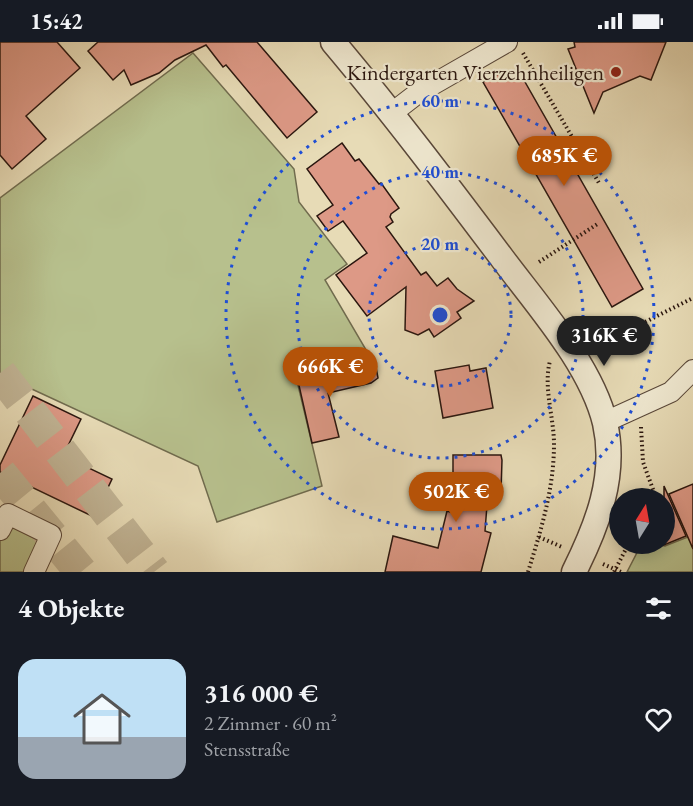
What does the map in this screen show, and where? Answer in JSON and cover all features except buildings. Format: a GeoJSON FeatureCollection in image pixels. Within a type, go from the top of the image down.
{"type":"FeatureCollection","features":[{"type":"Feature","properties":{"kind":"street"},"geometry":{"type":"LineString","coordinates":[[333,42],[392,113],[558,334],[581,369],[605,423],[609,448],[608,479],[598,515],[571,561]]}},
{"type":"Feature","properties":{"kind":"street"},"geometry":{"type":"LineString","coordinates":[[392,113],[462,66],[515,47]]}},
{"type":"Feature","properties":{"kind":"street"},"geometry":{"type":"LineString","coordinates":[[605,423],[670,392],[693,370]]}},
{"type":"Feature","properties":{"kind":"street"},"geometry":{"type":"LineString","coordinates":[[0,530],[8,514],[51,535],[34,572]]}},
{"type":"Feature","properties":{"kind":"path"},"geometry":{"type":"LineString","coordinates":[[515,47],[599,183]]}},
{"type":"Feature","properties":{"kind":"path"},"geometry":{"type":"LineString","coordinates":[[539,262],[599,224]]}},
{"type":"Feature","properties":{"kind":"path"},"geometry":{"type":"LineString","coordinates":[[601,344],[693,298]]}},
{"type":"Feature","properties":{"kind":"path"},"geometry":{"type":"LineString","coordinates":[[528,572],[551,489],[554,446],[547,373]]}},
{"type":"Feature","properties":{"kind":"path"},"geometry":{"type":"LineString","coordinates":[[641,427],[643,462],[652,488]]}},
{"type":"Feature","properties":{"kind":"path"},"geometry":{"type":"LineString","coordinates":[[539,537],[571,561]]}},
{"type":"Feature","properties":{"kind":"path"},"geometry":{"type":"LineString","coordinates":[[614,571],[623,554]]}},
{"type":"Feature","properties":{"kind":"path"},"geometry":{"type":"LineString","coordinates":[[602,564],[621,572]]}},
{"type":"Feature","properties":{"kind":"green space"},"geometry":{"type":"Polygon","coordinates":[[[193,53],[294,169],[299,202],[347,264],[325,280],[372,360],[297,381],[322,486],[217,522],[198,466],[8,378],[0,388],[0,198],[193,53]]]}},
{"type":"Feature","properties":{"kind":"green space"},"geometry":{"type":"Polygon","coordinates":[[[8,514],[51,535],[34,572],[0,572],[0,530],[8,514]]]}},
{"type":"Feature","properties":{"kind":"green space"},"geometry":{"type":"Polygon","coordinates":[[[693,535],[693,572],[627,572],[636,554],[675,554],[675,542],[693,535]]]}},
{"type":"Feature","properties":{"kind":"tunnel"},"geometry":{"type":"LineString","coordinates":[[0,373],[154,572]]}},
{"type":"Feature","properties":{"kind":"tunnel"},"geometry":{"type":"LineString","coordinates":[[0,473],[81,572]]}},
{"type":"Feature","properties":{"kind":"place","name":"Kindergarten Vierzehnheiligen"},"geometry":{"type":"Point","coordinates":[616,72]}}]}
